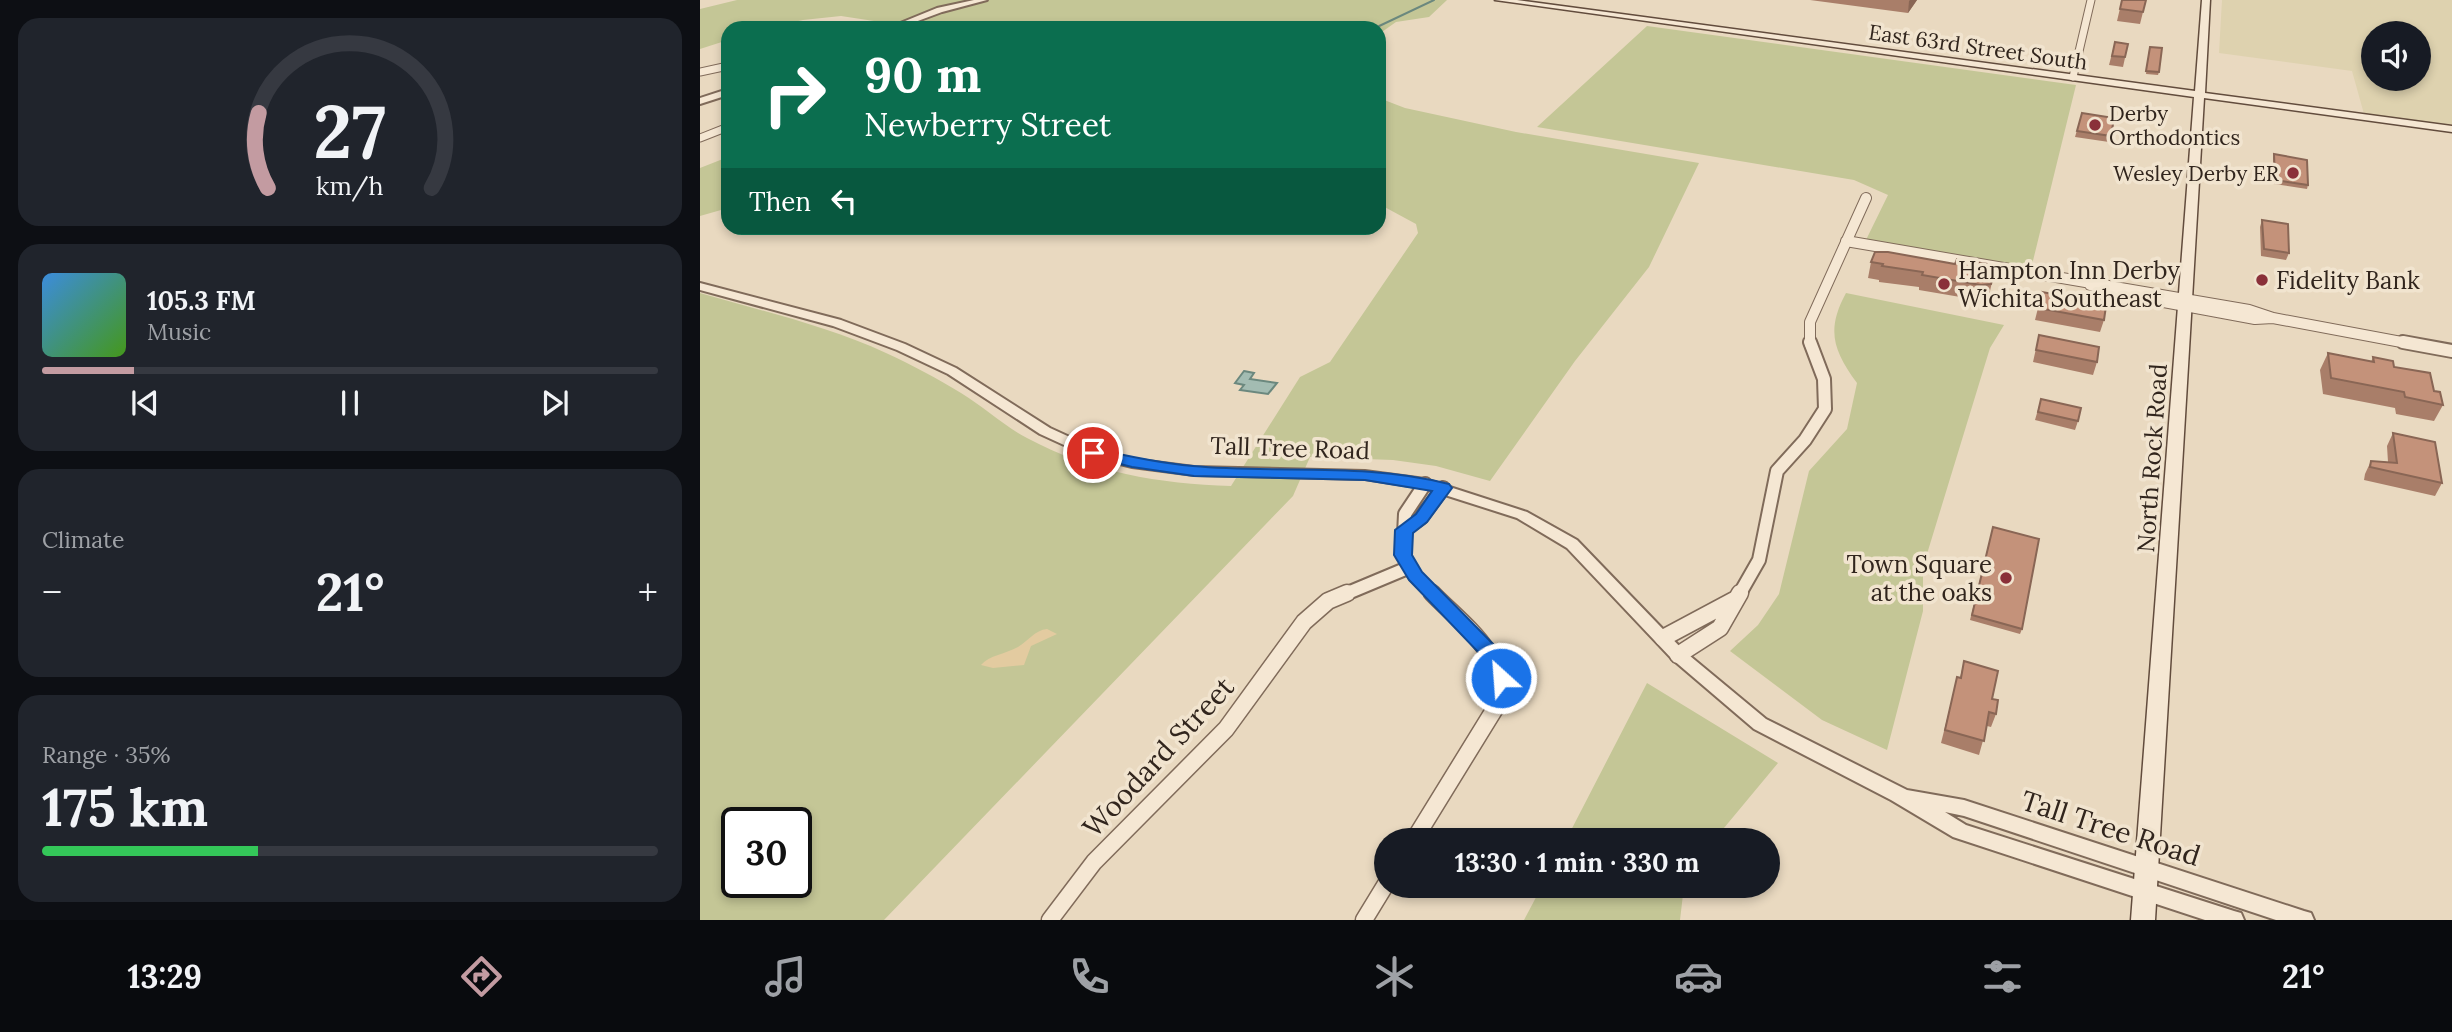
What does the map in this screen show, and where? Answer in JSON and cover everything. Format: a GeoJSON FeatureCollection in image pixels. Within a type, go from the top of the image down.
{"type":"FeatureCollection","features":[{"type":"Feature","properties":{"kind":"main road","name":"East 63rd Street South"},"geometry":{"type":"LineString","coordinates":[[1499,0],[2452,129]]}},
{"type":"Feature","properties":{"kind":"main road","name":"North Rock Road"},"geometry":{"type":"LineString","coordinates":[[2143,920],[2206,0]]}},
{"type":"Feature","properties":{"kind":"main road"},"geometry":{"type":"LineString","coordinates":[[2149,88],[2200,77]]}},
{"type":"Feature","properties":{"kind":"street"},"geometry":{"type":"LineString","coordinates":[[911,21],[940,10],[983,0]]}},
{"type":"Feature","properties":{"kind":"street"},"geometry":{"type":"LineString","coordinates":[[2073,77],[2091,0]]}},
{"type":"Feature","properties":{"kind":"street"},"geometry":{"type":"LineString","coordinates":[[700,72],[721,68]]}},
{"type":"Feature","properties":{"kind":"street"},"geometry":{"type":"LineString","coordinates":[[700,101],[721,94]]}},
{"type":"Feature","properties":{"kind":"street"},"geometry":{"type":"LineString","coordinates":[[700,138],[721,130]]}},
{"type":"Feature","properties":{"kind":"street"},"geometry":{"type":"LineString","coordinates":[[1678,655],[1720,628],[1759,560],[1777,471],[1805,440],[1825,409],[1824,379],[1810,347],[1810,322],[1866,198]]}},
{"type":"Feature","properties":{"kind":"street"},"geometry":{"type":"LineString","coordinates":[[1846,241],[2186,303],[2249,310],[2273,318],[2452,351]]}},
{"type":"Feature","properties":{"kind":"street","name":"Tall Tree Road"},"geometry":{"type":"LineString","coordinates":[[700,286],[837,323],[901,347],[952,371],[1045,431],[1093,453],[1132,463],[1194,471],[1365,475],[1443,488],[1522,515],[1572,544],[1678,655],[1760,724],[1898,794],[1960,831],[2304,920]]}},
{"type":"Feature","properties":{"kind":"street"},"geometry":{"type":"LineString","coordinates":[[1421,828],[1499,702],[1502,690],[1497,664],[1489,651],[1410,567],[1403,555],[1405,514],[1425,484]]}},
{"type":"Feature","properties":{"kind":"street"},"geometry":{"type":"LineString","coordinates":[[1404,530],[1422,518],[1443,488]]}},
{"type":"Feature","properties":{"kind":"street","name":"Woodard Street"},"geometry":{"type":"LineString","coordinates":[[1050,920],[1094,862],[1226,729],[1251,699],[1304,622],[1328,601],[1410,567]]}},
{"type":"Feature","properties":{"kind":"street"},"geometry":{"type":"LineString","coordinates":[[1662,638],[1736,598]]}},
{"type":"Feature","properties":{"kind":"street","name":"Tall Tree Road"},"geometry":{"type":"LineString","coordinates":[[2146,880],[2234,920]]}},
{"type":"Feature","properties":{"kind":"street"},"geometry":{"type":"LineString","coordinates":[[1364,920],[1377,898]]}},
{"type":"Feature","properties":{"kind":"shaded area"},"geometry":{"type":"Polygon","coordinates":[[[2222,0],[2452,0],[2452,125],[2364,114],[2352,71],[2219,53],[2222,0]]]}},
{"type":"Feature","properties":{"kind":"shaded area"},"geometry":{"type":"Polygon","coordinates":[[[1244,371],[1254,373],[1250,379],[1277,383],[1268,394],[1240,390],[1244,385],[1235,383],[1244,371]]]}},
{"type":"Feature","properties":{"kind":"green space"},"geometry":{"type":"Polygon","coordinates":[[[737,0],[1447,0],[1429,17],[1396,22],[1386,29],[1386,21],[874,21],[841,16],[798,21],[721,21],[721,42],[700,49],[700,9],[737,0]]]}},
{"type":"Feature","properties":{"kind":"green space"},"geometry":{"type":"Polygon","coordinates":[[[1647,26],[2076,85],[2030,273],[1865,242],[1888,195],[1854,180],[1537,127],[1647,26]]]}},
{"type":"Feature","properties":{"kind":"green space"},"geometry":{"type":"Polygon","coordinates":[[[1386,101],[1405,108],[1516,132],[1699,163],[1649,267],[1575,361],[1490,481],[1436,466],[1393,460],[1310,457],[1293,496],[884,920],[700,920],[700,293],[864,343],[925,372],[1027,438],[1075,460],[1152,479],[1231,486],[1300,377],[1330,362],[1418,233],[1416,224],[1386,208],[1386,101]]]}},
{"type":"Feature","properties":{"kind":"green space"},"geometry":{"type":"Polygon","coordinates":[[[721,160],[721,210],[700,216],[700,168],[721,160]]]}},
{"type":"Feature","properties":{"kind":"green space"},"geometry":{"type":"Polygon","coordinates":[[[1846,293],[2004,325],[1990,348],[1923,567],[1923,611],[1887,750],[1822,720],[1730,651],[1758,625],[1779,594],[1809,471],[1847,429],[1857,383],[1842,360],[1834,329],[1846,293]]]}},
{"type":"Feature","properties":{"kind":"green space"},"geometry":{"type":"Polygon","coordinates":[[[1647,683],[1778,763],[1724,828],[1572,828],[1647,683]]]}},
{"type":"Feature","properties":{"kind":"green space"},"geometry":{"type":"Polygon","coordinates":[[[1536,898],[1683,898],[1680,920],[1524,920],[1536,898]]]}},
{"type":"Feature","properties":{"kind":"sand"},"geometry":{"type":"Polygon","coordinates":[[[1047,629],[1057,634],[1031,646],[1024,665],[993,668],[981,665],[988,659],[1018,647],[1047,629]]]}},
{"type":"Feature","properties":{"kind":"building"},"geometry":{"type":"Polygon","coordinates":[[[2122,0],[2146,0],[2143,12],[2120,9],[2122,0]]]}},
{"type":"Feature","properties":{"kind":"building"},"geometry":{"type":"Polygon","coordinates":[[[2115,42],[2128,44],[2125,57],[2112,56],[2115,42]]]}},
{"type":"Feature","properties":{"kind":"building"},"geometry":{"type":"Polygon","coordinates":[[[2150,47],[2162,48],[2159,72],[2146,71],[2150,47]]]}},
{"type":"Feature","properties":{"kind":"building"},"geometry":{"type":"Polygon","coordinates":[[[2082,113],[2114,118],[2111,136],[2077,131],[2082,113]]]}},
{"type":"Feature","properties":{"kind":"building","name":"Wesley Derby ER"},"geometry":{"type":"Polygon","coordinates":[[[2274,154],[2307,160],[2308,185],[2275,180],[2274,154]]]}},
{"type":"Feature","properties":{"kind":"building"},"geometry":{"type":"Polygon","coordinates":[[[2262,220],[2288,224],[2289,253],[2264,249],[2262,220]]]}},
{"type":"Feature","properties":{"kind":"building"},"geometry":{"type":"Polygon","coordinates":[[[1875,252],[1955,264],[1957,259],[1988,264],[1986,272],[1994,273],[1991,284],[1981,285],[1922,275],[1923,272],[1871,262],[1875,252]]]}},
{"type":"Feature","properties":{"kind":"building"},"geometry":{"type":"Polygon","coordinates":[[[2042,292],[2085,300],[2086,296],[2102,299],[2101,305],[2106,306],[2104,320],[2038,308],[2042,292]]]}},
{"type":"Feature","properties":{"kind":"building"},"geometry":{"type":"Polygon","coordinates":[[[2039,335],[2099,347],[2097,362],[2036,350],[2039,335]]]}},
{"type":"Feature","properties":{"kind":"building"},"geometry":{"type":"Polygon","coordinates":[[[2328,353],[2374,362],[2373,357],[2393,361],[2394,367],[2430,373],[2434,391],[2440,392],[2443,405],[2405,397],[2404,392],[2331,378],[2328,353]]]}},
{"type":"Feature","properties":{"kind":"building"},"geometry":{"type":"Polygon","coordinates":[[[2041,399],[2081,408],[2078,421],[2038,412],[2041,399]]]}},
{"type":"Feature","properties":{"kind":"building"},"geometry":{"type":"Polygon","coordinates":[[[2393,433],[2435,442],[2442,483],[2370,467],[2371,461],[2397,463],[2393,433]]]}},
{"type":"Feature","properties":{"kind":"building","name":"Town Square at the oaks"},"geometry":{"type":"Polygon","coordinates":[[[1993,527],[2039,539],[2022,629],[1972,615],[1993,527]]]}},
{"type":"Feature","properties":{"kind":"building"},"geometry":{"type":"Polygon","coordinates":[[[1964,661],[1998,671],[1992,699],[1998,700],[1996,714],[1989,712],[1984,741],[1945,730],[1957,677],[1961,678],[1964,661]]]}},
{"type":"Feature","properties":{"kind":"waterway"},"geometry":{"type":"LineString","coordinates":[[1386,23],[1434,0]]}},
{"type":"Feature","properties":{"kind":"place","name":"Derby Orthodontics"},"geometry":{"type":"Point","coordinates":[2095,125]}},
{"type":"Feature","properties":{"kind":"place","name":"Wesley Derby ER"},"geometry":{"type":"Point","coordinates":[2293,173]}},
{"type":"Feature","properties":{"kind":"place","name":"Fidelity Bank"},"geometry":{"type":"Point","coordinates":[2262,280]}},
{"type":"Feature","properties":{"kind":"place","name":"Hampton Inn Derby Wichita Southeast"},"geometry":{"type":"Point","coordinates":[1944,284]}},
{"type":"Feature","properties":{"kind":"place","name":"Town Square at the oaks"},"geometry":{"type":"Point","coordinates":[2006,578]}},
{"type":"Feature","properties":{"kind":"route"},"geometry":{"type":"LineString","coordinates":[[1093,453],[1132,463],[1194,471],[1365,475],[1443,488],[1422,518],[1404,530],[1403,555],[1415,576],[1489,651],[1501,678]]}}]}
